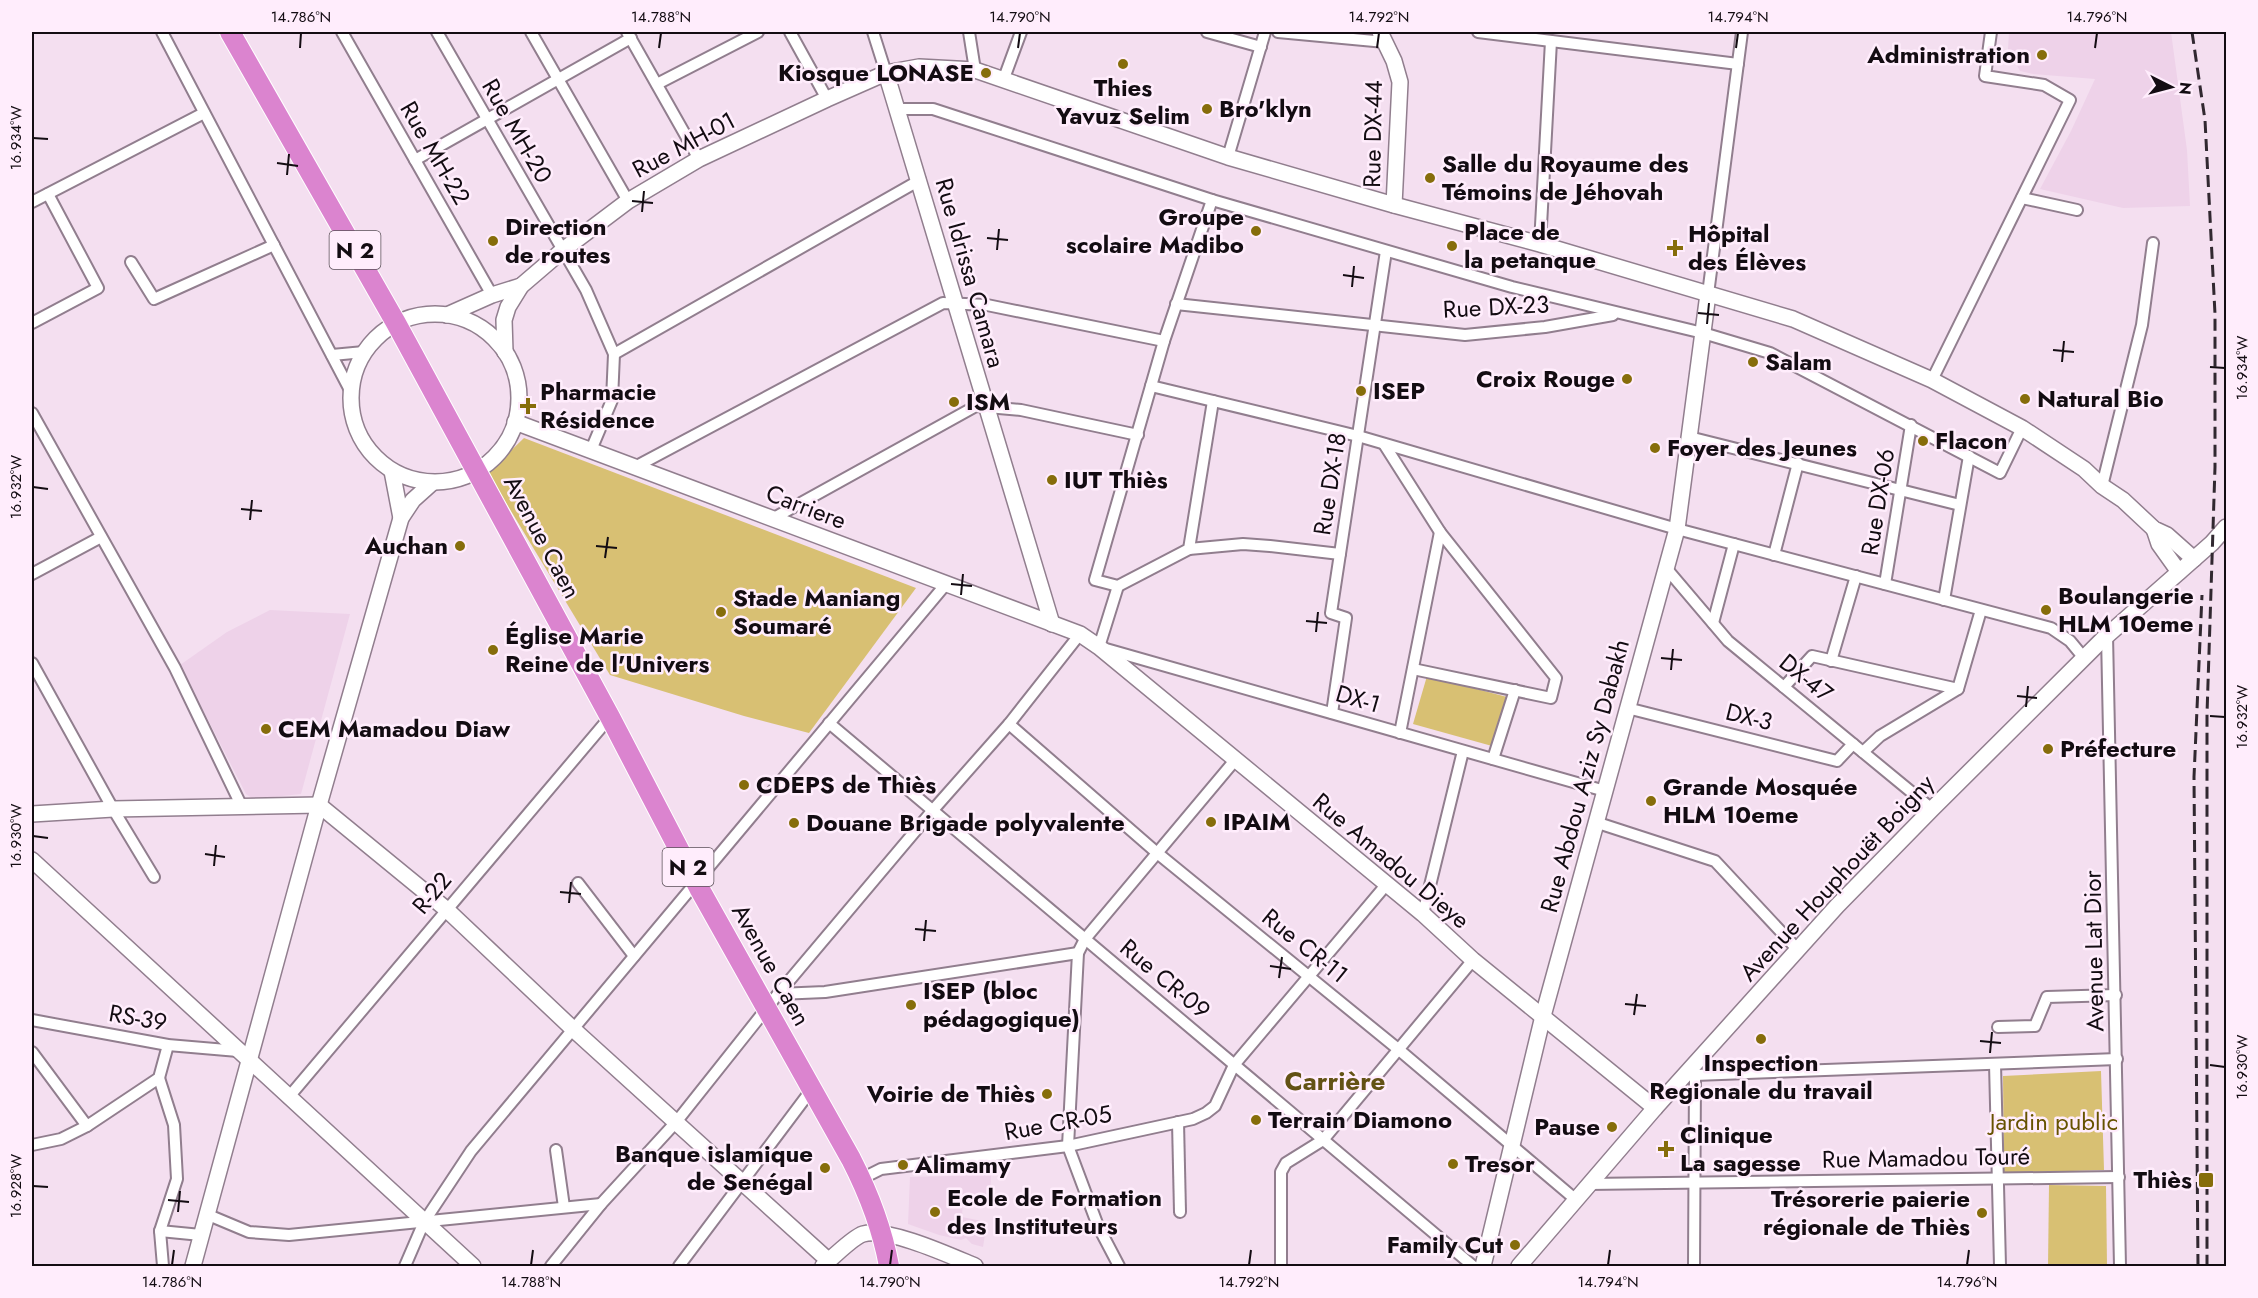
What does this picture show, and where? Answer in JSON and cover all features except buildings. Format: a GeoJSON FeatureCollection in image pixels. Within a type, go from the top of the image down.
{"type":"FeatureCollection","features":[{"type":"Feature","properties":{"kind":"highway","name":"Avenue Caen"},"geometry":{"type":"LineString","coordinates":[[230,32],[478,471],[696,882],[772,1002],[812,1089],[861,1179],[882,1233],[889,1266]]}},
{"type":"Feature","properties":{"kind":"street"},"geometry":{"type":"LineString","coordinates":[[162,32],[351,392]]}},
{"type":"Feature","properties":{"kind":"street","name":"Rue MH-22"},"geometry":{"type":"LineString","coordinates":[[342,32],[492,295]]}},
{"type":"Feature","properties":{"kind":"street","name":"Rue MH-20"},"geometry":{"type":"LineString","coordinates":[[437,32],[586,291],[614,354]]}},
{"type":"Feature","properties":{"kind":"street"},"geometry":{"type":"LineString","coordinates":[[531,32],[628,201]]}},
{"type":"Feature","properties":{"kind":"street"},"geometry":{"type":"LineString","coordinates":[[657,84],[758,32]]}},
{"type":"Feature","properties":{"kind":"street"},"geometry":{"type":"LineString","coordinates":[[790,32],[827,99]]}},
{"type":"Feature","properties":{"kind":"street"},"geometry":{"type":"LineString","coordinates":[[873,32],[886,73]]}},
{"type":"Feature","properties":{"kind":"street"},"geometry":{"type":"LineString","coordinates":[[879,53],[882,32]]}},
{"type":"Feature","properties":{"kind":"street"},"geometry":{"type":"LineString","coordinates":[[969,32],[975,70]]}},
{"type":"Feature","properties":{"kind":"street"},"geometry":{"type":"LineString","coordinates":[[1004,81],[1021,32]]}},
{"type":"Feature","properties":{"kind":"street"},"geometry":{"type":"LineString","coordinates":[[1208,32],[1261,47]]}},
{"type":"Feature","properties":{"kind":"street"},"geometry":{"type":"LineString","coordinates":[[1228,157],[1265,32]]}},
{"type":"Feature","properties":{"kind":"street"},"geometry":{"type":"LineString","coordinates":[[1278,32],[1383,37]]}},
{"type":"Feature","properties":{"kind":"street"},"geometry":{"type":"LineString","coordinates":[[1478,32],[1738,64]]}},
{"type":"Feature","properties":{"kind":"street"},"geometry":{"type":"LineString","coordinates":[[1708,294],[1742,32]]}},
{"type":"Feature","properties":{"kind":"street"},"geometry":{"type":"LineString","coordinates":[[1932,380],[2070,100],[2044,85],[1985,76],[1991,32]]}},
{"type":"Feature","properties":{"kind":"street"},"geometry":{"type":"LineString","coordinates":[[415,160],[557,80],[629,35],[699,159]]}},
{"type":"Feature","properties":{"kind":"street","name":"Rue DX-44"},"geometry":{"type":"LineString","coordinates":[[1383,37],[1394,61],[1400,82],[1394,205]]}},
{"type":"Feature","properties":{"kind":"street"},"geometry":{"type":"LineString","coordinates":[[1540,244],[1551,41]]}},
{"type":"Feature","properties":{"kind":"street","name":"Rue MH-01"},"geometry":{"type":"LineString","coordinates":[[505,352],[504,320],[510,302],[521,286],[563,250],[628,201],[699,159],[886,73],[919,67],[975,70],[1228,157],[1540,244],[1793,319],[1932,380],[2022,428],[2084,469],[2102,486],[2123,500],[2154,529]]}},
{"type":"Feature","properties":{"kind":"street","name":"Rue Idrissa Camara"},"geometry":{"type":"LineString","coordinates":[[886,73],[1052,624]]}},
{"type":"Feature","properties":{"kind":"street"},"geometry":{"type":"LineString","coordinates":[[898,109],[933,109],[1212,200],[1386,251],[1512,287],[1703,333],[1770,353],[2000,473],[2022,428]]}},
{"type":"Feature","properties":{"kind":"street"},"geometry":{"type":"LineString","coordinates":[[32,202],[204,113]]}},
{"type":"Feature","properties":{"kind":"street"},"geometry":{"type":"LineString","coordinates":[[591,450],[612,400],[614,354],[920,180]]}},
{"type":"Feature","properties":{"kind":"street"},"geometry":{"type":"LineString","coordinates":[[32,323],[98,288],[48,194]]}},
{"type":"Feature","properties":{"kind":"street"},"geometry":{"type":"LineString","coordinates":[[2022,198],[2077,210]]}},
{"type":"Feature","properties":{"kind":"street"},"geometry":{"type":"LineString","coordinates":[[1212,200],[1176,303],[1095,580],[1118,586],[1189,549],[1261,545],[1340,554]]}},
{"type":"Feature","properties":{"kind":"street"},"geometry":{"type":"LineString","coordinates":[[2102,486],[2142,326],[2153,243]]}},
{"type":"Feature","properties":{"kind":"street"},"geometry":{"type":"LineString","coordinates":[[131,262],[154,299],[274,245]]}},
{"type":"Feature","properties":{"kind":"street","name":"Rue DX-18"},"geometry":{"type":"LineString","coordinates":[[1332,713],[1346,618],[1331,613],[1386,251]]}},
{"type":"Feature","properties":{"kind":"street","name":"Rue MH-01"},"geometry":{"type":"LineString","coordinates":[[447,315],[492,295],[521,286]]}},
{"type":"Feature","properties":{"kind":"street","name":"Rue Abdou Aziz Sy Dabakh"},"geometry":{"type":"LineString","coordinates":[[1483,1266],[1543,1016],[1677,529],[1708,294]]}},
{"type":"Feature","properties":{"kind":"street"},"geometry":{"type":"LineString","coordinates":[[635,467],[943,303],[987,305],[1164,342]]}},
{"type":"Feature","properties":{"kind":"street","name":"Rue DX-23"},"geometry":{"type":"LineString","coordinates":[[1176,303],[1465,335],[1545,327],[1619,314]]}},
{"type":"Feature","properties":{"kind":"street"},"geometry":{"type":"LineString","coordinates":[[421,315],[447,315],[468,321],[486,331],[505,352],[518,386],[519,404],[515,422],[501,450],[478,471],[463,478],[432,483],[417,481],[392,471],[365,445],[356,429],[351,392],[355,371],[364,352],[378,335],[396,323],[421,315]]}},
{"type":"Feature","properties":{"kind":"street"},"geometry":{"type":"LineString","coordinates":[[332,355],[364,352]]}},
{"type":"Feature","properties":{"kind":"street"},"geometry":{"type":"LineString","coordinates":[[1152,386],[1358,436],[1677,529],[2051,628],[2070,641],[2084,658]]}},
{"type":"Feature","properties":{"kind":"street"},"geometry":{"type":"LineString","coordinates":[[1189,549],[1213,401]]}},
{"type":"Feature","properties":{"kind":"street"},"geometry":{"type":"LineString","coordinates":[[772,519],[976,406],[1021,410],[1138,435]]}},
{"type":"Feature","properties":{"kind":"street"},"geometry":{"type":"LineString","coordinates":[[32,413],[175,669],[242,807]]}},
{"type":"Feature","properties":{"kind":"street","name":"Carriere"},"geometry":{"type":"LineString","coordinates":[[515,422],[1080,634],[1099,647]]}},
{"type":"Feature","properties":{"kind":"street","name":"Rue DX-06"},"geometry":{"type":"LineString","coordinates":[[1885,584],[1911,426]]}},
{"type":"Feature","properties":{"kind":"street"},"geometry":{"type":"LineString","coordinates":[[1689,437],[1960,505]]}},
{"type":"Feature","properties":{"kind":"street"},"geometry":{"type":"LineString","coordinates":[[1384,444],[1440,532],[1556,678],[1551,698],[1413,669]]}},
{"type":"Feature","properties":{"kind":"street"},"geometry":{"type":"LineString","coordinates":[[1944,600],[1969,456]]}},
{"type":"Feature","properties":{"kind":"street"},"geometry":{"type":"LineString","coordinates":[[1774,555],[1797,463]]}},
{"type":"Feature","properties":{"kind":"street"},"geometry":{"type":"LineString","coordinates":[[392,471],[401,518]]}},
{"type":"Feature","properties":{"kind":"street"},"geometry":{"type":"LineString","coordinates":[[193,1266],[243,1056],[320,805],[401,518],[413,500],[432,483]]}},
{"type":"Feature","properties":{"kind":"street","name":"Avenue Houphouët Boigny"},"geometry":{"type":"LineString","coordinates":[[1519,1266],[1655,1108],[1692,1072],[1837,906],[2084,658],[2212,543],[2226,527]]}},
{"type":"Feature","properties":{"kind":"street"},"geometry":{"type":"LineString","coordinates":[[2154,529],[2167,535],[2194,559]]}},
{"type":"Feature","properties":{"kind":"street"},"geometry":{"type":"LineString","coordinates":[[2154,529],[2159,544],[2179,572]]}},
{"type":"Feature","properties":{"kind":"street"},"geometry":{"type":"LineString","coordinates":[[1400,733],[1440,532]]}},
{"type":"Feature","properties":{"kind":"street"},"geometry":{"type":"LineString","coordinates":[[32,574],[100,537]]}},
{"type":"Feature","properties":{"kind":"street"},"geometry":{"type":"LineString","coordinates":[[1713,623],[1734,544]]}},
{"type":"Feature","properties":{"kind":"street","name":"DX-47"},"geometry":{"type":"LineString","coordinates":[[1666,568],[1728,641],[1932,809]]}},
{"type":"Feature","properties":{"kind":"street"},"geometry":{"type":"LineString","coordinates":[[1831,661],[1856,576]]}},
{"type":"Feature","properties":{"kind":"street"},"geometry":{"type":"LineString","coordinates":[[405,1266],[424,1222],[471,1151],[946,584]]}},
{"type":"Feature","properties":{"kind":"street"},"geometry":{"type":"LineString","coordinates":[[1099,647],[1118,586]]}},
{"type":"Feature","properties":{"kind":"street"},"geometry":{"type":"LineString","coordinates":[[1863,752],[1880,736],[1958,689],[1981,610]]}},
{"type":"Feature","properties":{"kind":"street"},"geometry":{"type":"LineString","coordinates":[[551,1266],[601,1204],[677,1121],[772,1002],[933,810],[1009,724],[1080,634]]}},
{"type":"Feature","properties":{"kind":"street","name":"Avenue Lat Dior"},"geometry":{"type":"LineString","coordinates":[[2108,635],[2120,1266]]}},
{"type":"Feature","properties":{"kind":"street","name":"DX-1"},"geometry":{"type":"LineString","coordinates":[[1099,647],[1605,791]]}},
{"type":"Feature","properties":{"kind":"street","name":"Rue Amadou Dieye"},"geometry":{"type":"LineString","coordinates":[[1099,647],[1423,914],[1473,960],[1655,1108]]}},
{"type":"Feature","properties":{"kind":"street"},"geometry":{"type":"LineString","coordinates":[[1784,687],[1812,656],[1958,689]]}},
{"type":"Feature","properties":{"kind":"street"},"geometry":{"type":"LineString","coordinates":[[32,663],[154,878]]}},
{"type":"Feature","properties":{"kind":"street"},"geometry":{"type":"LineString","coordinates":[[1493,759],[1515,690]]}},
{"type":"Feature","properties":{"kind":"street","name":"DX-3"},"geometry":{"type":"LineString","coordinates":[[1627,708],[1837,761],[1853,744]]}},
{"type":"Feature","properties":{"kind":"street","name":"R-22"},"geometry":{"type":"LineString","coordinates":[[288,1098],[610,717]]}},
{"type":"Feature","properties":{"kind":"street","name":"Rue CR-09"},"geometry":{"type":"LineString","coordinates":[[829,723],[1473,1266]]}},
{"type":"Feature","properties":{"kind":"street","name":"Rue CR-11"},"geometry":{"type":"LineString","coordinates":[[1009,724],[1156,852],[1398,1049],[1575,1199]]}},
{"type":"Feature","properties":{"kind":"street"},"geometry":{"type":"LineString","coordinates":[[1423,914],[1463,751]]}},
{"type":"Feature","properties":{"kind":"street"},"geometry":{"type":"LineString","coordinates":[[1119,1266],[1098,1226],[1068,1146],[1078,953],[1084,939],[1236,759]]}},
{"type":"Feature","properties":{"kind":"street"},"geometry":{"type":"LineString","coordinates":[[32,814],[113,808],[320,805],[446,909],[573,1029],[677,1121],[828,1265],[862,1234],[882,1233],[943,1252],[975,1266]]}},
{"type":"Feature","properties":{"kind":"street"},"geometry":{"type":"LineString","coordinates":[[1595,822],[1715,861],[1798,950]]}},
{"type":"Feature","properties":{"kind":"street"},"geometry":{"type":"LineString","coordinates":[[34,866],[473,1266]]}},
{"type":"Feature","properties":{"kind":"street"},"geometry":{"type":"LineString","coordinates":[[578,884],[634,956]]}},
{"type":"Feature","properties":{"kind":"street","name":"Rue CR-05"},"geometry":{"type":"LineString","coordinates":[[861,1179],[881,1169],[1068,1146],[1178,1122],[1206,1113],[1215,1106],[1234,1065],[1386,885]]}},
{"type":"Feature","properties":{"kind":"street"},"geometry":{"type":"LineString","coordinates":[[772,1002],[1078,953]]}},
{"type":"Feature","properties":{"kind":"street"},"geometry":{"type":"LineString","coordinates":[[1281,1266],[1281,1172],[1286,1163],[1323,1140],[1473,960]]}},
{"type":"Feature","properties":{"kind":"street"},"geometry":{"type":"LineString","coordinates":[[1998,1027],[2036,1026],[2048,997],[2116,995]]}},
{"type":"Feature","properties":{"kind":"street","name":"RS-39"},"geometry":{"type":"LineString","coordinates":[[32,1020],[168,1046],[243,1056]]}},
{"type":"Feature","properties":{"kind":"street"},"geometry":{"type":"LineString","coordinates":[[163,1266],[160,1231],[177,1179],[174,1125],[159,1078],[168,1046]]}},
{"type":"Feature","properties":{"kind":"street"},"geometry":{"type":"LineString","coordinates":[[32,1052],[87,1126]]}},
{"type":"Feature","properties":{"kind":"street"},"geometry":{"type":"LineString","coordinates":[[1694,1266],[1695,1182],[1692,1072],[2117,1059]]}},
{"type":"Feature","properties":{"kind":"street"},"geometry":{"type":"LineString","coordinates":[[1995,1064],[2000,1266]]}},
{"type":"Feature","properties":{"kind":"street"},"geometry":{"type":"LineString","coordinates":[[32,1145],[61,1139],[87,1126],[159,1078]]}},
{"type":"Feature","properties":{"kind":"street"},"geometry":{"type":"LineString","coordinates":[[679,1266],[812,1089]]}},
{"type":"Feature","properties":{"kind":"street"},"geometry":{"type":"LineString","coordinates":[[1178,1122],[1180,1212]]}},
{"type":"Feature","properties":{"kind":"street"},"geometry":{"type":"LineString","coordinates":[[556,1150],[564,1207]]}},
{"type":"Feature","properties":{"kind":"street","name":"Rue Mamadou Touré"},"geometry":{"type":"LineString","coordinates":[[1588,1184],[2120,1177]]}},
{"type":"Feature","properties":{"kind":"street"},"geometry":{"type":"LineString","coordinates":[[206,1214],[249,1232],[289,1235],[601,1204]]}},
{"type":"Feature","properties":{"kind":"street"},"geometry":{"type":"LineString","coordinates":[[160,1231],[201,1235]]}},
{"type":"Feature","properties":{"kind":"shaded area"},"geometry":{"type":"Polygon","coordinates":[[[2009,32],[2171,32],[2187,150],[2190,206],[2123,208],[2040,189],[2095,79],[2020,71],[2008,49],[2009,32]]]}},
{"type":"Feature","properties":{"kind":"shaded area","name":"CEM Mamadou Diaw"},"geometry":{"type":"Polygon","coordinates":[[[270,610],[350,614],[301,794],[253,799],[246,794],[180,665],[227,632],[270,610]]]}},
{"type":"Feature","properties":{"kind":"shaded area","name":"Ecole de Formation des Instituteurs"},"geometry":{"type":"Polygon","coordinates":[[[991,1175],[990,1199],[963,1197],[962,1217],[987,1222],[983,1247],[972,1244],[966,1238],[961,1240],[939,1235],[908,1224],[910,1177],[991,1175]]]}},
{"type":"Feature","properties":{"kind":"green space","name":"Stade Maniang Soumaré"},"geometry":{"type":"Polygon","coordinates":[[[524,438],[916,588],[809,733],[744,716],[610,675],[488,473],[524,438]]]}},
{"type":"Feature","properties":{"kind":"green space"},"geometry":{"type":"Polygon","coordinates":[[[1427,676],[1507,697],[1492,746],[1413,724],[1427,676]]]}},
{"type":"Feature","properties":{"kind":"green space","name":"Jardin public"},"geometry":{"type":"Polygon","coordinates":[[[2101,1071],[2104,1170],[2004,1173],[2003,1076],[2101,1071]]]}},
{"type":"Feature","properties":{"kind":"green space"},"geometry":{"type":"Polygon","coordinates":[[[2049,1185],[2106,1186],[2107,1266],[2048,1266],[2049,1185]]]}},
{"type":"Feature","properties":{"kind":"railway"},"geometry":{"type":"LineString","coordinates":[[2192,32],[2205,120],[2215,314],[2215,467],[2207,714],[2207,1266]]}},
{"type":"Feature","properties":{"kind":"railway"},"geometry":{"type":"LineString","coordinates":[[2198,1266],[2194,777],[2202,595]]}},
{"type":"Feature","properties":{"kind":"place","name":"Administration"},"geometry":{"type":"Point","coordinates":[2042,55]}},
{"type":"Feature","properties":{"kind":"place","name":"Thies Yavuz Selim"},"geometry":{"type":"Point","coordinates":[1123,64]}},
{"type":"Feature","properties":{"kind":"place","name":"Kiosque LONASE"},"geometry":{"type":"Point","coordinates":[986,73]}},
{"type":"Feature","properties":{"kind":"place","name":"Bro'klyn"},"geometry":{"type":"Point","coordinates":[1207,109]}},
{"type":"Feature","properties":{"kind":"place","name":"Salle du Royaume des Témoins de Jéhovah"},"geometry":{"type":"Point","coordinates":[1430,178]}},
{"type":"Feature","properties":{"kind":"place","name":"Groupe scolaire Madibo"},"geometry":{"type":"Point","coordinates":[1256,231]}},
{"type":"Feature","properties":{"kind":"place","name":"Direction de routes"},"geometry":{"type":"Point","coordinates":[493,241]}},
{"type":"Feature","properties":{"kind":"place","name":"Place de la petanque"},"geometry":{"type":"Point","coordinates":[1452,246]}},
{"type":"Feature","properties":{"kind":"place","name":"Hôpital des Élèves"},"geometry":{"type":"Point","coordinates":[1675,248]}},
{"type":"Feature","properties":{"kind":"place","name":"Salam"},"geometry":{"type":"Point","coordinates":[1753,362]}},
{"type":"Feature","properties":{"kind":"place","name":"Croix Rouge"},"geometry":{"type":"Point","coordinates":[1627,379]}},
{"type":"Feature","properties":{"kind":"place","name":"ISEP"},"geometry":{"type":"Point","coordinates":[1361,391]}},
{"type":"Feature","properties":{"kind":"place","name":"Natural Bio"},"geometry":{"type":"Point","coordinates":[2025,399]}},
{"type":"Feature","properties":{"kind":"place","name":"ISM"},"geometry":{"type":"Point","coordinates":[954,402]}},
{"type":"Feature","properties":{"kind":"place","name":"Pharmacie Résidence"},"geometry":{"type":"Point","coordinates":[528,406]}},
{"type":"Feature","properties":{"kind":"place","name":"Flacon"},"geometry":{"type":"Point","coordinates":[1923,441]}},
{"type":"Feature","properties":{"kind":"place","name":"Foyer des Jeunes"},"geometry":{"type":"Point","coordinates":[1655,448]}},
{"type":"Feature","properties":{"kind":"place","name":"IUT Thiès"},"geometry":{"type":"Point","coordinates":[1052,480]}},
{"type":"Feature","properties":{"kind":"place","name":"Auchan"},"geometry":{"type":"Point","coordinates":[460,546]}},
{"type":"Feature","properties":{"kind":"place","name":"Boulangerie HLM 10eme"},"geometry":{"type":"Point","coordinates":[2046,610]}},
{"type":"Feature","properties":{"kind":"place","name":"Stade Maniang Soumaré"},"geometry":{"type":"Point","coordinates":[721,612]}},
{"type":"Feature","properties":{"kind":"place","name":"Église Marie Reine de l'Univers"},"geometry":{"type":"Point","coordinates":[493,650]}},
{"type":"Feature","properties":{"kind":"place","name":"CEM Mamadou Diaw"},"geometry":{"type":"Point","coordinates":[266,729]}},
{"type":"Feature","properties":{"kind":"place","name":"Préfecture"},"geometry":{"type":"Point","coordinates":[2048,749]}},
{"type":"Feature","properties":{"kind":"place","name":"CDEPS de Thiès"},"geometry":{"type":"Point","coordinates":[744,785]}},
{"type":"Feature","properties":{"kind":"place","name":"Grande Mosquée HLM 10eme"},"geometry":{"type":"Point","coordinates":[1651,801]}},
{"type":"Feature","properties":{"kind":"place","name":"IPAIM"},"geometry":{"type":"Point","coordinates":[1211,822]}},
{"type":"Feature","properties":{"kind":"place","name":"Douane Brigade polyvalente"},"geometry":{"type":"Point","coordinates":[794,823]}},
{"type":"Feature","properties":{"kind":"place","name":"ISEP (bloc pédagogique)"},"geometry":{"type":"Point","coordinates":[911,1005]}},
{"type":"Feature","properties":{"kind":"place","name":"Inspection Regionale du travail"},"geometry":{"type":"Point","coordinates":[1761,1039]}},
{"type":"Feature","properties":{"kind":"place","name":"Voirie de Thiès"},"geometry":{"type":"Point","coordinates":[1047,1094]}},
{"type":"Feature","properties":{"kind":"place","name":"Terrain Diamono"},"geometry":{"type":"Point","coordinates":[1256,1120]}},
{"type":"Feature","properties":{"kind":"place","name":"Pause"},"geometry":{"type":"Point","coordinates":[1612,1127]}},
{"type":"Feature","properties":{"kind":"place","name":"Clinique La sagesse"},"geometry":{"type":"Point","coordinates":[1666,1149]}},
{"type":"Feature","properties":{"kind":"place","name":"Tresor"},"geometry":{"type":"Point","coordinates":[1453,1164]}},
{"type":"Feature","properties":{"kind":"place","name":"Alimamy"},"geometry":{"type":"Point","coordinates":[903,1165]}},
{"type":"Feature","properties":{"kind":"place","name":"Banque islamique de Senégal"},"geometry":{"type":"Point","coordinates":[825,1168]}},
{"type":"Feature","properties":{"kind":"place","name":"Thiès"},"geometry":{"type":"Point","coordinates":[2206,1180]}},
{"type":"Feature","properties":{"kind":"place","name":"Ecole de Formation des Instituteurs"},"geometry":{"type":"Point","coordinates":[935,1212]}},
{"type":"Feature","properties":{"kind":"place","name":"Trésorerie paierie régionale de Thiès"},"geometry":{"type":"Point","coordinates":[1982,1213]}},
{"type":"Feature","properties":{"kind":"place","name":"Family Cut"},"geometry":{"type":"Point","coordinates":[1515,1245]}},
{"type":"Feature","properties":{"kind":"district","name":"Carrière"},"geometry":{"type":"Point","coordinates":[1335,1081]}}]}
